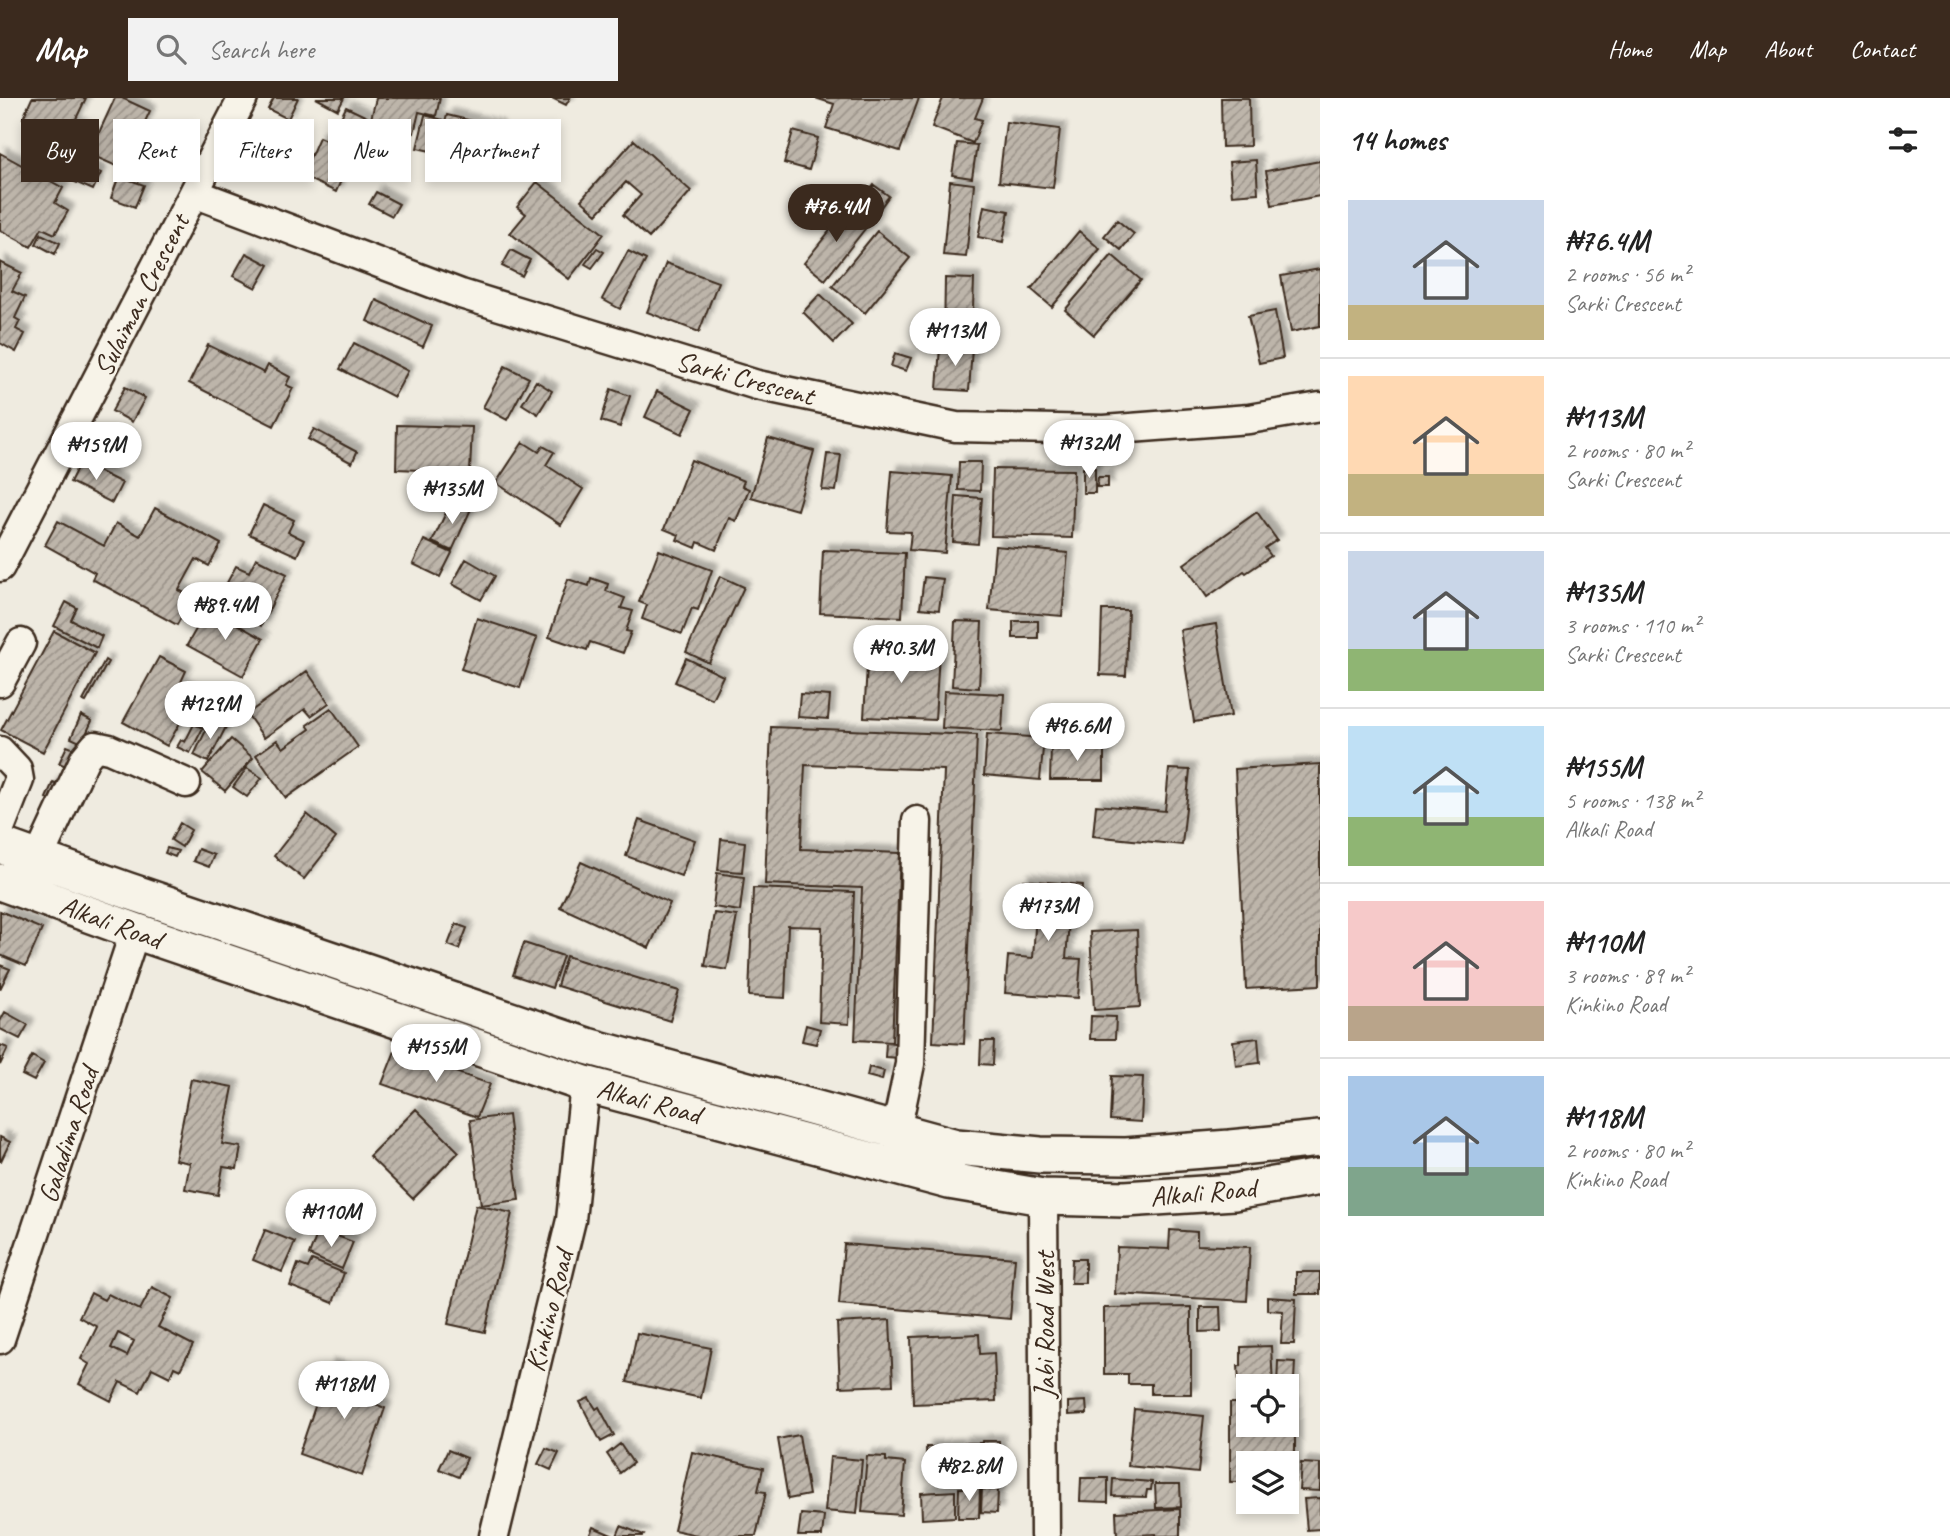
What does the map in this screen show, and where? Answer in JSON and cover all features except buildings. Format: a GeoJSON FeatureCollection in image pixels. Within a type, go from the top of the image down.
{"type":"FeatureCollection","features":[{"type":"Feature","properties":{"kind":"main road","name":"Alkali Road"},"geometry":{"type":"LineString","coordinates":[[0,845],[587,1046],[957,1147],[1040,1155],[1126,1156],[1320,1139]]}},
{"type":"Feature","properties":{"kind":"main road","name":"Alkali Road"},"geometry":{"type":"LineString","coordinates":[[0,882],[135,931],[585,1084],[949,1181],[1043,1197],[1125,1199],[1234,1192],[1320,1177]]}},
{"type":"Feature","properties":{"kind":"street","name":"Sulaiman Crescent"},"geometry":{"type":"LineString","coordinates":[[0,567],[243,98]]}},
{"type":"Feature","properties":{"kind":"street","name":"Sarki Crescent"},"geometry":{"type":"LineString","coordinates":[[194,193],[461,294],[757,386],[956,427],[1104,430],[1249,419],[1320,407]]}},
{"type":"Feature","properties":{"kind":"street"},"geometry":{"type":"LineString","coordinates":[[0,682],[21,643]]}},
{"type":"Feature","properties":{"kind":"street"},"geometry":{"type":"LineString","coordinates":[[38,859],[85,758],[95,746],[109,749],[186,783]]}},
{"type":"Feature","properties":{"kind":"street"},"geometry":{"type":"LineString","coordinates":[[0,751],[18,769],[19,780],[0,828]]}},
{"type":"Feature","properties":{"kind":"street"},"geometry":{"type":"LineString","coordinates":[[896,1131],[910,1064],[917,821]]}},
{"type":"Feature","properties":{"kind":"street","name":"Galadima Road"},"geometry":{"type":"LineString","coordinates":[[0,1339],[135,931]]}},
{"type":"Feature","properties":{"kind":"street","name":"Kinkino Road"},"geometry":{"type":"LineString","coordinates":[[494,1536],[571,1220],[585,1084]]}},
{"type":"Feature","properties":{"kind":"street","name":"Jabi Road West"},"geometry":{"type":"LineString","coordinates":[[1043,1197],[1045,1536]]}}]}
